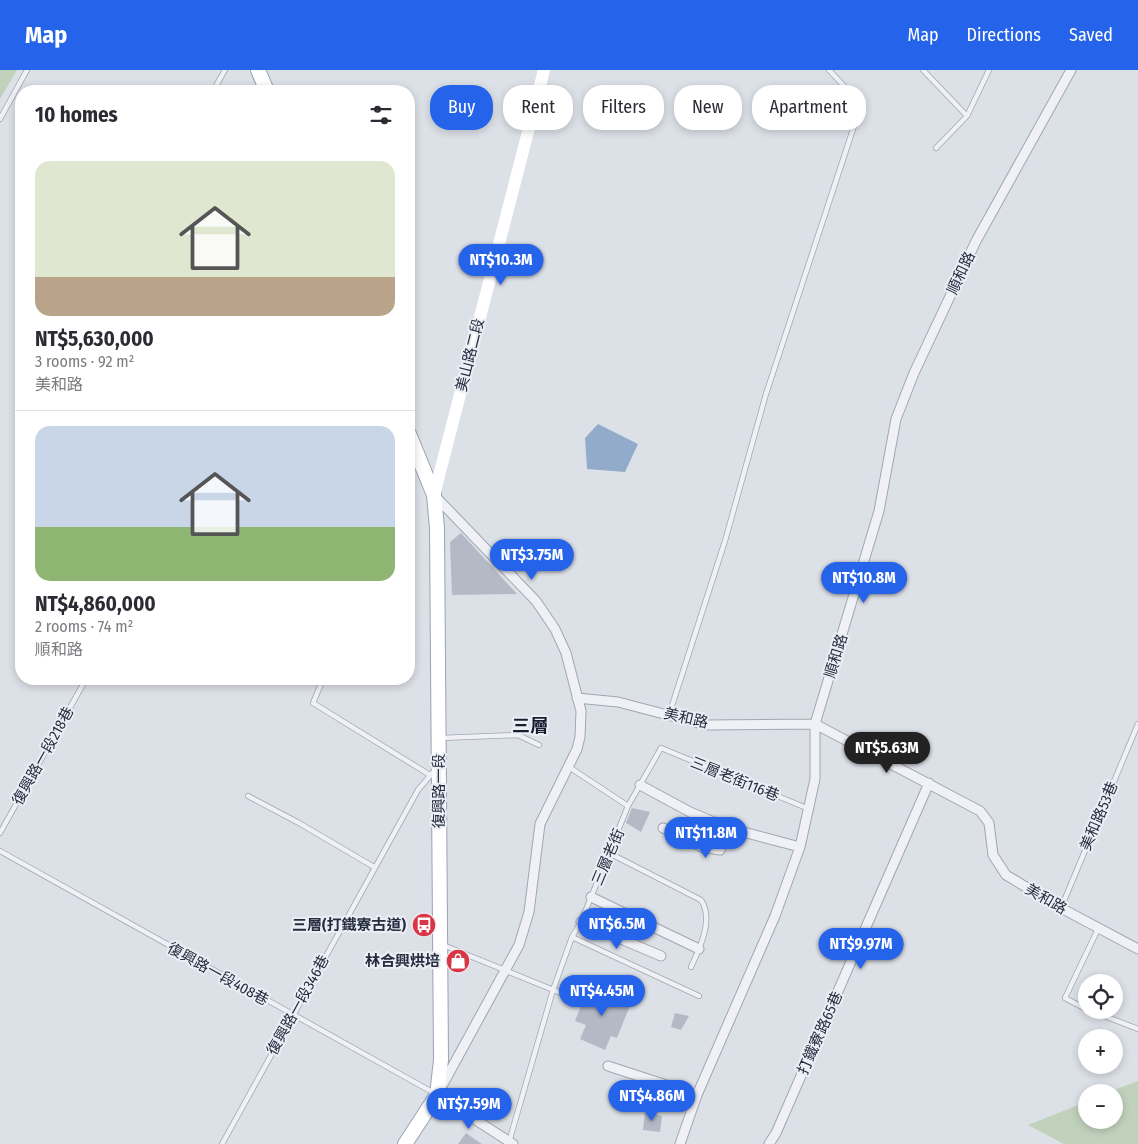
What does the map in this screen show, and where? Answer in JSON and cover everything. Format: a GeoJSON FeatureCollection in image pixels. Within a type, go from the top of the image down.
{"type":"FeatureCollection","features":[{"type":"Feature","properties":{"kind":"main road"},"geometry":{"type":"LineString","coordinates":[[258,70],[264,85]]}},
{"type":"Feature","properties":{"kind":"main road","name":"復興路一段"},"geometry":{"type":"LineString","coordinates":[[415,449],[434,495],[437,528],[439,738],[435,770],[439,944],[440,1060],[438,1095]]}},
{"type":"Feature","properties":{"kind":"main road"},"geometry":{"type":"LineString","coordinates":[[405,1144],[438,1095]]}},
{"type":"Feature","properties":{"kind":"street","name":"美山路二段"},"geometry":{"type":"LineString","coordinates":[[434,495],[544,70]]}},
{"type":"Feature","properties":{"kind":"street","name":"順和路"},"geometry":{"type":"LineString","coordinates":[[680,1144],[696,1095],[776,916],[800,847],[810,809],[815,779],[815,724],[879,511],[899,410],[914,373],[976,241],[1071,70]]}},
{"type":"Feature","properties":{"kind":"street"},"geometry":{"type":"LineString","coordinates":[[434,495],[536,601],[556,629],[566,653],[582,722],[580,738],[569,767],[540,824],[529,912],[519,945],[438,1095],[511,1143]]}},
{"type":"Feature","properties":{"kind":"street","name":"美和路"},"geometry":{"type":"LineString","coordinates":[[577,698],[618,702],[706,725],[815,724],[930,783],[985,815],[989,823],[994,855],[1006,876],[1060,908],[1138,949]]}},
{"type":"Feature","properties":{"kind":"street","name":"打鐵寮路65巷"},"geometry":{"type":"LineString","coordinates":[[769,1144],[776,1133],[930,783]]}},
{"type":"Feature","properties":{"kind":"street"},"geometry":{"type":"LineString","coordinates":[[640,785],[728,828],[800,847]]}},
{"type":"Feature","properties":{"kind":"street"},"geometry":{"type":"LineString","coordinates":[[662,828],[702,847],[720,850],[728,828]]}},
{"type":"Feature","properties":{"kind":"street"},"geometry":{"type":"LineString","coordinates":[[591,897],[699,949]]}},
{"type":"Feature","properties":{"kind":"street"},"geometry":{"type":"LineString","coordinates":[[581,922],[661,956]]}},
{"type":"Feature","properties":{"kind":"street"},"geometry":{"type":"LineString","coordinates":[[608,1066],[696,1095]]}},
{"type":"Feature","properties":{"kind":"lane"},"geometry":{"type":"LineString","coordinates":[[19,85],[27,70]]}},
{"type":"Feature","properties":{"kind":"lane"},"geometry":{"type":"LineString","coordinates":[[216,85],[225,70]]}},
{"type":"Feature","properties":{"kind":"lane"},"geometry":{"type":"LineString","coordinates":[[669,715],[725,541],[766,394],[857,117],[858,100],[829,70]]}},
{"type":"Feature","properties":{"kind":"lane"},"geometry":{"type":"LineString","coordinates":[[923,70],[967,116]]}},
{"type":"Feature","properties":{"kind":"lane"},"geometry":{"type":"LineString","coordinates":[[936,148],[967,116],[989,70]]}},
{"type":"Feature","properties":{"kind":"lane"},"geometry":{"type":"LineString","coordinates":[[0,119],[15,92]]}},
{"type":"Feature","properties":{"kind":"lane"},"geometry":{"type":"LineString","coordinates":[[0,104],[6,108]]}},
{"type":"Feature","properties":{"kind":"lane","name":"復興路一段218巷"},"geometry":{"type":"LineString","coordinates":[[0,832],[83,685]]}},
{"type":"Feature","properties":{"kind":"lane"},"geometry":{"type":"LineString","coordinates":[[320,685],[313,703],[435,770]]}},
{"type":"Feature","properties":{"kind":"lane","name":"美和路53巷"},"geometry":{"type":"LineString","coordinates":[[1060,908],[1138,724]]}},
{"type":"Feature","properties":{"kind":"lane"},"geometry":{"type":"LineString","coordinates":[[439,738],[518,735],[539,745]]}},
{"type":"Feature","properties":{"kind":"lane","name":"三層老街116巷"},"geometry":{"type":"LineString","coordinates":[[660,748],[810,809]]}},
{"type":"Feature","properties":{"kind":"lane","name":"三層老街"},"geometry":{"type":"LineString","coordinates":[[511,1143],[553,990],[572,938],[581,922],[628,806],[660,748]]}},
{"type":"Feature","properties":{"kind":"lane"},"geometry":{"type":"LineString","coordinates":[[569,767],[628,806]]}},
{"type":"Feature","properties":{"kind":"lane","name":"復興路一段346巷"},"geometry":{"type":"LineString","coordinates":[[222,1144],[374,867],[418,790],[435,770]]}},
{"type":"Feature","properties":{"kind":"lane"},"geometry":{"type":"LineString","coordinates":[[248,796],[299,823],[374,867]]}},
{"type":"Feature","properties":{"kind":"lane","name":"復興路一段408巷"},"geometry":{"type":"LineString","coordinates":[[0,851],[438,1095]]}},
{"type":"Feature","properties":{"kind":"lane"},"geometry":{"type":"LineString","coordinates":[[609,853],[701,900],[705,905],[706,918],[699,949],[691,967]]}},
{"type":"Feature","properties":{"kind":"lane"},"geometry":{"type":"LineString","coordinates":[[1078,1005],[1065,998],[1098,929]]}},
{"type":"Feature","properties":{"kind":"lane"},"geometry":{"type":"LineString","coordinates":[[572,938],[699,996]]}},
{"type":"Feature","properties":{"kind":"lane"},"geometry":{"type":"LineString","coordinates":[[439,944],[578,1000]]}},
{"type":"Feature","properties":{"kind":"lane"},"geometry":{"type":"LineString","coordinates":[[1111,1019],[1138,1029]]}},
{"type":"Feature","properties":{"kind":"green space"},"geometry":{"type":"Polygon","coordinates":[[[0,70],[17,70],[0,99],[0,70]]]}},
{"type":"Feature","properties":{"kind":"green space"},"geometry":{"type":"Polygon","coordinates":[[[1138,1081],[1138,1144],[1064,1144],[1028,1125],[1078,1105],[1078,1129],[1123,1129],[1123,1087],[1138,1081]]]}},
{"type":"Feature","properties":{"kind":"water"},"geometry":{"type":"Polygon","coordinates":[[[598,424],[638,444],[625,472],[587,469],[585,438],[598,424]]]}},
{"type":"Feature","properties":{"kind":"building"},"geometry":{"type":"Polygon","coordinates":[[[461,533],[517,594],[452,595],[450,542],[461,533]]]}},
{"type":"Feature","properties":{"kind":"building"},"geometry":{"type":"Polygon","coordinates":[[[632,808],[650,812],[641,832],[626,823],[632,808]]]}},
{"type":"Feature","properties":{"kind":"building"},"geometry":{"type":"Polygon","coordinates":[[[589,986],[631,1003],[617,1038],[611,1036],[605,1050],[580,1039],[586,1025],[575,1021],[589,986]]]}},
{"type":"Feature","properties":{"kind":"building"},"geometry":{"type":"Polygon","coordinates":[[[675,1013],[689,1016],[681,1030],[671,1027],[675,1013]]]}},
{"type":"Feature","properties":{"kind":"building"},"geometry":{"type":"Polygon","coordinates":[[[645,1112],[662,1116],[660,1132],[643,1130],[645,1112]]]}},
{"type":"Feature","properties":{"kind":"building"},"geometry":{"type":"Polygon","coordinates":[[[466,1133],[482,1144],[458,1144],[466,1133]]]}},
{"type":"Feature","properties":{"kind":"place","name":"三層(打鐵寮古道)"},"geometry":{"type":"Point","coordinates":[424,925]}},
{"type":"Feature","properties":{"kind":"place","name":"林合興烘培"},"geometry":{"type":"Point","coordinates":[458,961]}},
{"type":"Feature","properties":{"kind":"district","name":"三層"},"geometry":{"type":"Point","coordinates":[530,726]}}]}
